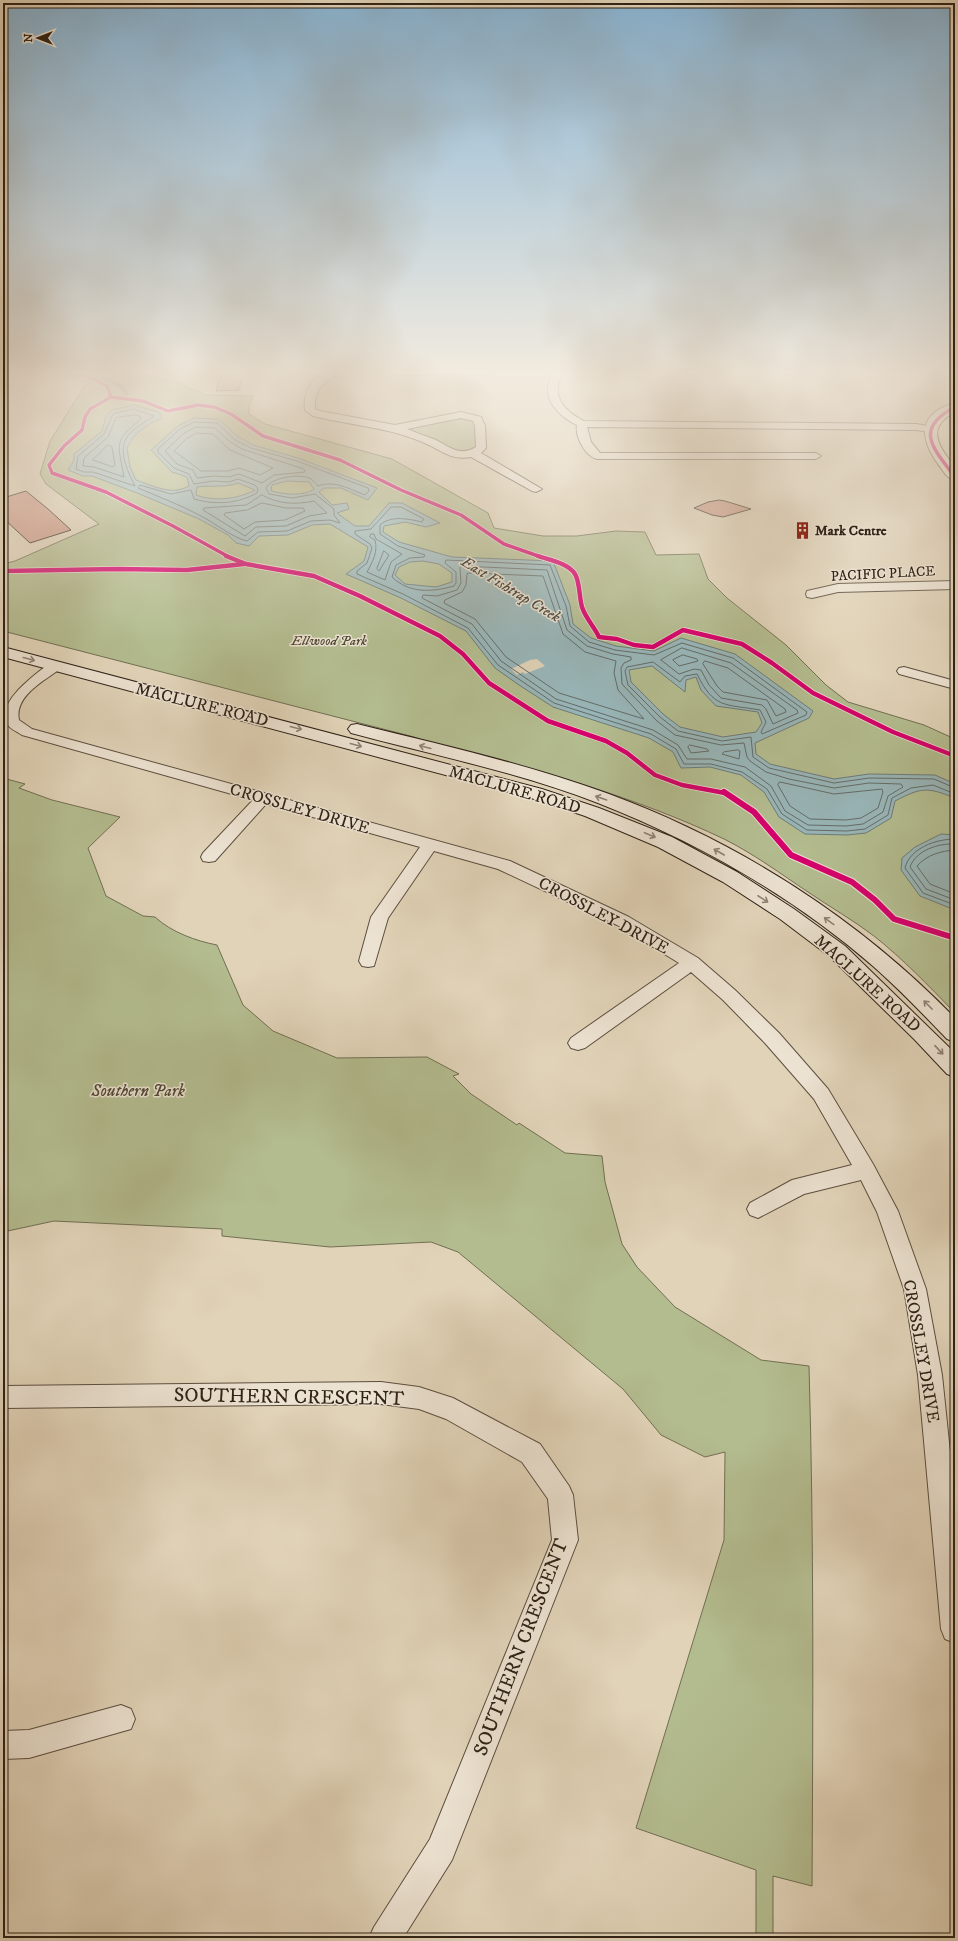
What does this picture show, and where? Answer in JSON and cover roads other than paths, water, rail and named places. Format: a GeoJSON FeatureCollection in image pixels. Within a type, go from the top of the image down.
{"type":"FeatureCollection","features":[{"type":"Feature","properties":{"kind":"main road"},"geometry":{"type":"LineString","coordinates":[[944,462],[955,477]]}},
{"type":"Feature","properties":{"kind":"main road","name":"MACLURE ROAD"},"geometry":{"type":"LineString","coordinates":[[3,637],[149,676],[332,722],[539,778],[604,799],[680,831],[708,845],[803,903],[854,939],[901,978],[955,1034]]}},
{"type":"Feature","properties":{"kind":"main road","name":"MACLURE ROAD"},"geometry":{"type":"LineString","coordinates":[[3,652],[319,734],[535,793],[592,812],[665,842],[730,877],[787,914],[837,951],[922,1033],[955,1068]]}},
{"type":"Feature","properties":{"kind":"main road"},"geometry":{"type":"LineString","coordinates":[[55,666],[73,664],[124,677],[149,676]]}},
{"type":"Feature","properties":{"kind":"street"},"geometry":{"type":"LineString","coordinates":[[488,462],[536,490]]}},
{"type":"Feature","properties":{"kind":"street","name":"PACIFIC PLACE"},"geometry":{"type":"LineString","coordinates":[[812,594],[838,588],[955,584]]}},
{"type":"Feature","properties":{"kind":"street","name":"CROSSLEY DRIVE"},"geometry":{"type":"LineString","coordinates":[[55,666],[14,702],[10,712],[13,722],[27,732],[504,865],[622,921],[692,963],[729,995],[767,1032],[821,1094],[866,1170],[887,1211],[914,1289],[930,1375],[955,1629]]}},
{"type":"Feature","properties":{"kind":"street"},"geometry":{"type":"LineString","coordinates":[[904,671],[955,685]]}},
{"type":"Feature","properties":{"kind":"street"},"geometry":{"type":"LineString","coordinates":[[210,858],[263,798]]}},
{"type":"Feature","properties":{"kind":"street"},"geometry":{"type":"LineString","coordinates":[[368,961],[380,917],[430,844]]}},
{"type":"Feature","properties":{"kind":"street"},"geometry":{"type":"LineString","coordinates":[[578,1043],[692,963]]}},
{"type":"Feature","properties":{"kind":"street"},"geometry":{"type":"LineString","coordinates":[[758,1209],[799,1186],[866,1170]]}},
{"type":"Feature","properties":{"kind":"street","name":"SOUTHERN CRESCENT"},"geometry":{"type":"LineString","coordinates":[[3,1396],[381,1393],[419,1398],[453,1410],[531,1452],[560,1495],[565,1540],[441,1849],[385,1938]]}},
{"type":"Feature","properties":{"kind":"street"},"geometry":{"type":"LineString","coordinates":[[3,1745],[29,1744],[121,1719]]}},
{"type":"Feature","properties":{"kind":"water","name":"East Fishtrap Creek"},"geometry":{"type":"Polygon","coordinates":[[[73,462],[129,462],[136,480],[162,489],[176,490],[189,486],[187,477],[172,472],[162,462],[307,462],[377,488],[368,500],[341,488],[324,488],[319,492],[332,505],[347,503],[349,509],[337,513],[355,526],[369,526],[389,503],[402,503],[440,523],[426,527],[405,522],[384,526],[383,532],[399,542],[452,557],[553,561],[570,605],[573,624],[591,638],[616,646],[654,651],[681,638],[735,654],[813,711],[809,718],[755,743],[756,754],[770,764],[834,779],[869,774],[935,775],[955,784],[955,798],[931,790],[918,791],[895,801],[891,818],[866,833],[847,835],[805,834],[779,817],[764,792],[741,775],[710,767],[681,768],[673,752],[649,738],[553,707],[495,668],[466,631],[401,598],[346,574],[364,561],[368,547],[330,524],[312,525],[288,535],[259,536],[249,546],[236,543],[228,535],[199,519],[92,476],[83,476],[68,470],[73,462]],[[287,481],[272,485],[271,491],[287,494],[299,494],[310,492],[314,489],[309,482],[287,481]],[[238,483],[223,486],[197,487],[196,495],[219,499],[241,496],[255,490],[238,483]],[[423,561],[410,562],[399,567],[395,575],[405,584],[436,587],[452,582],[452,573],[439,564],[423,561]],[[652,666],[629,670],[631,682],[663,714],[680,727],[723,737],[756,732],[762,723],[758,712],[716,706],[701,690],[696,677],[686,680],[685,692],[652,666]]]}},
{"type":"Feature","properties":{"kind":"water"},"geometry":{"type":"Polygon","coordinates":[[[941,834],[955,835],[955,910],[920,896],[901,870],[902,858],[915,847],[941,834]]]}},
{"type":"Feature","properties":{"kind":"place","name":"Mark Centre"},"geometry":{"type":"Point","coordinates":[802,530]}},
{"type":"Feature","properties":{"kind":"park label","name":"Ellwood Park"},"geometry":{"type":"Point","coordinates":[329,640]}},
{"type":"Feature","properties":{"kind":"park label","name":"Southern Park"},"geometry":{"type":"Point","coordinates":[138,1090]}}]}
